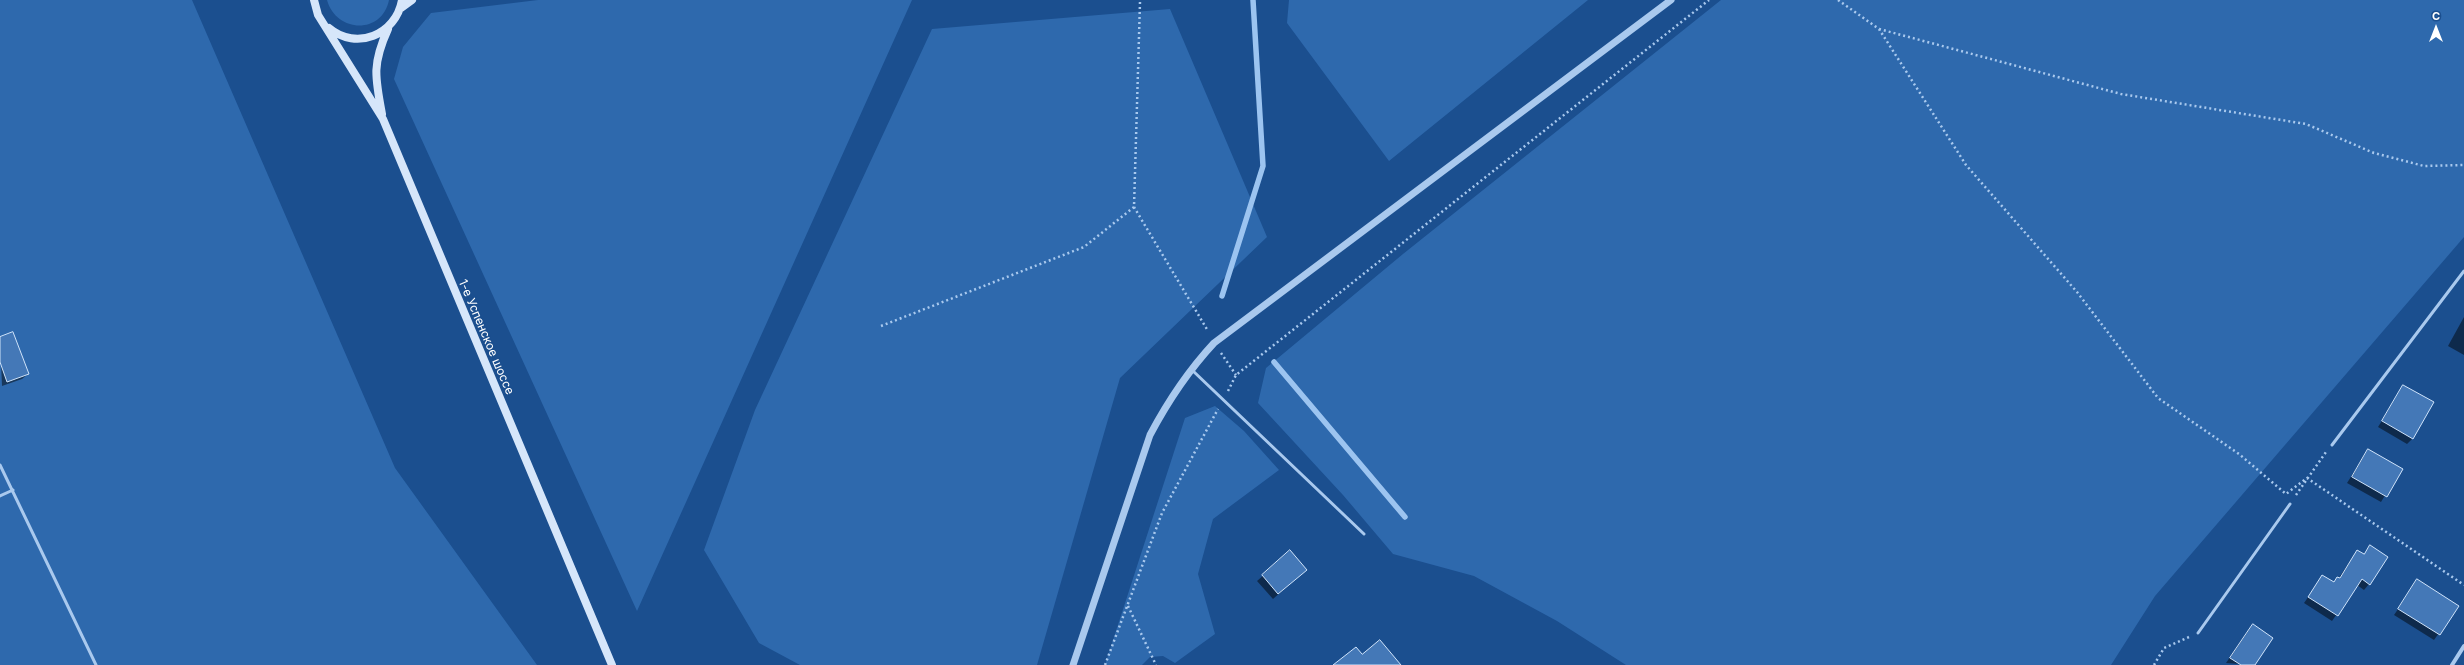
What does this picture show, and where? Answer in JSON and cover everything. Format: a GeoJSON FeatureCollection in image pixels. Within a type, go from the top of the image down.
{"type":"FeatureCollection","features":[{"type":"Feature","properties":{"kind":"main road","name":"1-е Успенское шоссе"},"geometry":{"type":"LineString","coordinates":[[314,0],[318,15],[383,119],[612,665]]}},
{"type":"Feature","properties":{"kind":"main road"},"geometry":{"type":"LineString","coordinates":[[383,119],[375,78],[378,51],[388,28],[402,4],[412,0]]}},
{"type":"Feature","properties":{"kind":"main road"},"geometry":{"type":"LineString","coordinates":[[325,25],[334,32],[356,39],[368,38],[388,28]]}},
{"type":"Feature","properties":{"kind":"street"},"geometry":{"type":"LineString","coordinates":[[1073,665],[1150,435],[1168,402],[1190,369],[1214,343],[1671,0]]}},
{"type":"Feature","properties":{"kind":"street"},"geometry":{"type":"LineString","coordinates":[[2452,665],[2464,646]]}},
{"type":"Feature","properties":{"kind":"lane"},"geometry":{"type":"LineString","coordinates":[[2332,445],[2464,271]]}},
{"type":"Feature","properties":{"kind":"lane"},"geometry":{"type":"LineString","coordinates":[[1190,369],[1364,534]]}},
{"type":"Feature","properties":{"kind":"lane"},"geometry":{"type":"LineString","coordinates":[[0,464],[96,665]]}},
{"type":"Feature","properties":{"kind":"lane"},"geometry":{"type":"LineString","coordinates":[[0,496],[13,490]]}},
{"type":"Feature","properties":{"kind":"lane"},"geometry":{"type":"LineString","coordinates":[[2198,633],[2290,504]]}},
{"type":"Feature","properties":{"kind":"path"},"geometry":{"type":"LineString","coordinates":[[1105,665],[1162,513],[1236,375],[1710,0]]}},
{"type":"Feature","properties":{"kind":"path"},"geometry":{"type":"LineString","coordinates":[[1838,0],[1879,29],[2121,94],[2306,124],[2374,153],[2424,166],[2464,165]]}},
{"type":"Feature","properties":{"kind":"path"},"geometry":{"type":"LineString","coordinates":[[1140,2],[1134,207],[1214,343],[1236,375]]}},
{"type":"Feature","properties":{"kind":"path"},"geometry":{"type":"LineString","coordinates":[[1879,29],[1966,165],[2078,292],[2158,398],[2239,454],[2286,494],[2307,478]]}},
{"type":"Feature","properties":{"kind":"path"},"geometry":{"type":"LineString","coordinates":[[881,326],[1084,247],[1134,207]]}},
{"type":"Feature","properties":{"kind":"path"},"geometry":{"type":"LineString","coordinates":[[2290,504],[2307,478],[2332,445]]}},
{"type":"Feature","properties":{"kind":"path"},"geometry":{"type":"LineString","coordinates":[[2307,478],[2464,585]]}},
{"type":"Feature","properties":{"kind":"path"},"geometry":{"type":"LineString","coordinates":[[1128,605],[1156,665]]}},
{"type":"Feature","properties":{"kind":"path"},"geometry":{"type":"LineString","coordinates":[[2154,665],[2164,648],[2198,633]]}},
{"type":"Feature","properties":{"kind":"shaded area"},"geometry":{"type":"Polygon","coordinates":[[[0,0],[192,0],[395,468],[537,665],[0,665],[0,0]]]}},
{"type":"Feature","properties":{"kind":"shaded area"},"geometry":{"type":"Polygon","coordinates":[[[327,0],[389,0],[385,11],[378,19],[369,24],[359,26],[349,24],[340,19],[332,11],[327,0]]]}},
{"type":"Feature","properties":{"kind":"shaded area"},"geometry":{"type":"Polygon","coordinates":[[[538,0],[912,0],[637,611],[394,79],[403,47],[431,13],[538,0]]]}},
{"type":"Feature","properties":{"kind":"shaded area"},"geometry":{"type":"Polygon","coordinates":[[[1289,0],[1588,0],[1389,161],[1287,23],[1289,0]]]}},
{"type":"Feature","properties":{"kind":"shaded area"},"geometry":{"type":"Polygon","coordinates":[[[1721,0],[2464,0],[2464,237],[2155,596],[2111,665],[1626,665],[1557,621],[1474,576],[1393,554],[1343,495],[1258,403],[1266,368],[1403,254],[1721,0]]]}},
{"type":"Feature","properties":{"kind":"shaded area"},"geometry":{"type":"Polygon","coordinates":[[[1170,9],[1267,237],[1120,378],[1037,665],[800,665],[759,643],[704,550],[755,410],[932,29],[1170,9]]]}},
{"type":"Feature","properties":{"kind":"shaded area"},"geometry":{"type":"Polygon","coordinates":[[[1215,406],[1244,431],[1279,470],[1213,519],[1198,574],[1215,634],[1175,663],[1163,656],[1150,657],[1142,665],[1105,665],[1185,418],[1215,406]]]}},
{"type":"Feature","properties":{"kind":"building"},"geometry":{"type":"Polygon","coordinates":[[[13,332],[29,374],[7,382],[0,362],[0,337],[13,332]]]}},
{"type":"Feature","properties":{"kind":"building"},"geometry":{"type":"Polygon","coordinates":[[[2403,385],[2434,402],[2413,439],[2382,421],[2403,385]]]}},
{"type":"Feature","properties":{"kind":"building"},"geometry":{"type":"Polygon","coordinates":[[[2368,449],[2403,469],[2387,497],[2352,477],[2368,449]]]}},
{"type":"Feature","properties":{"kind":"building"},"geometry":{"type":"Polygon","coordinates":[[[2370,545],[2388,557],[2370,585],[2362,579],[2338,616],[2308,597],[2322,575],[2334,582],[2337,577],[2340,578],[2357,550],[2364,554],[2370,545]]]}},
{"type":"Feature","properties":{"kind":"building"},"geometry":{"type":"Polygon","coordinates":[[[1290,550],[1307,570],[1278,594],[1262,575],[1290,550]]]}},
{"type":"Feature","properties":{"kind":"building"},"geometry":{"type":"Polygon","coordinates":[[[2417,579],[2459,606],[2440,635],[2398,609],[2417,579]]]}},
{"type":"Feature","properties":{"kind":"building"},"geometry":{"type":"Polygon","coordinates":[[[2253,624],[2273,638],[2255,665],[2241,665],[2230,658],[2253,624]]]}},
{"type":"Feature","properties":{"kind":"building"},"geometry":{"type":"Polygon","coordinates":[[[1380,640],[1401,665],[1333,665],[1356,647],[1362,654],[1380,640]]]}},
{"type":"Feature","properties":{"kind":"waterway"},"geometry":{"type":"LineString","coordinates":[[1222,296],[1263,166],[1253,0]]}},
{"type":"Feature","properties":{"kind":"waterway"},"geometry":{"type":"LineString","coordinates":[[1274,362],[1405,517]]}}]}
